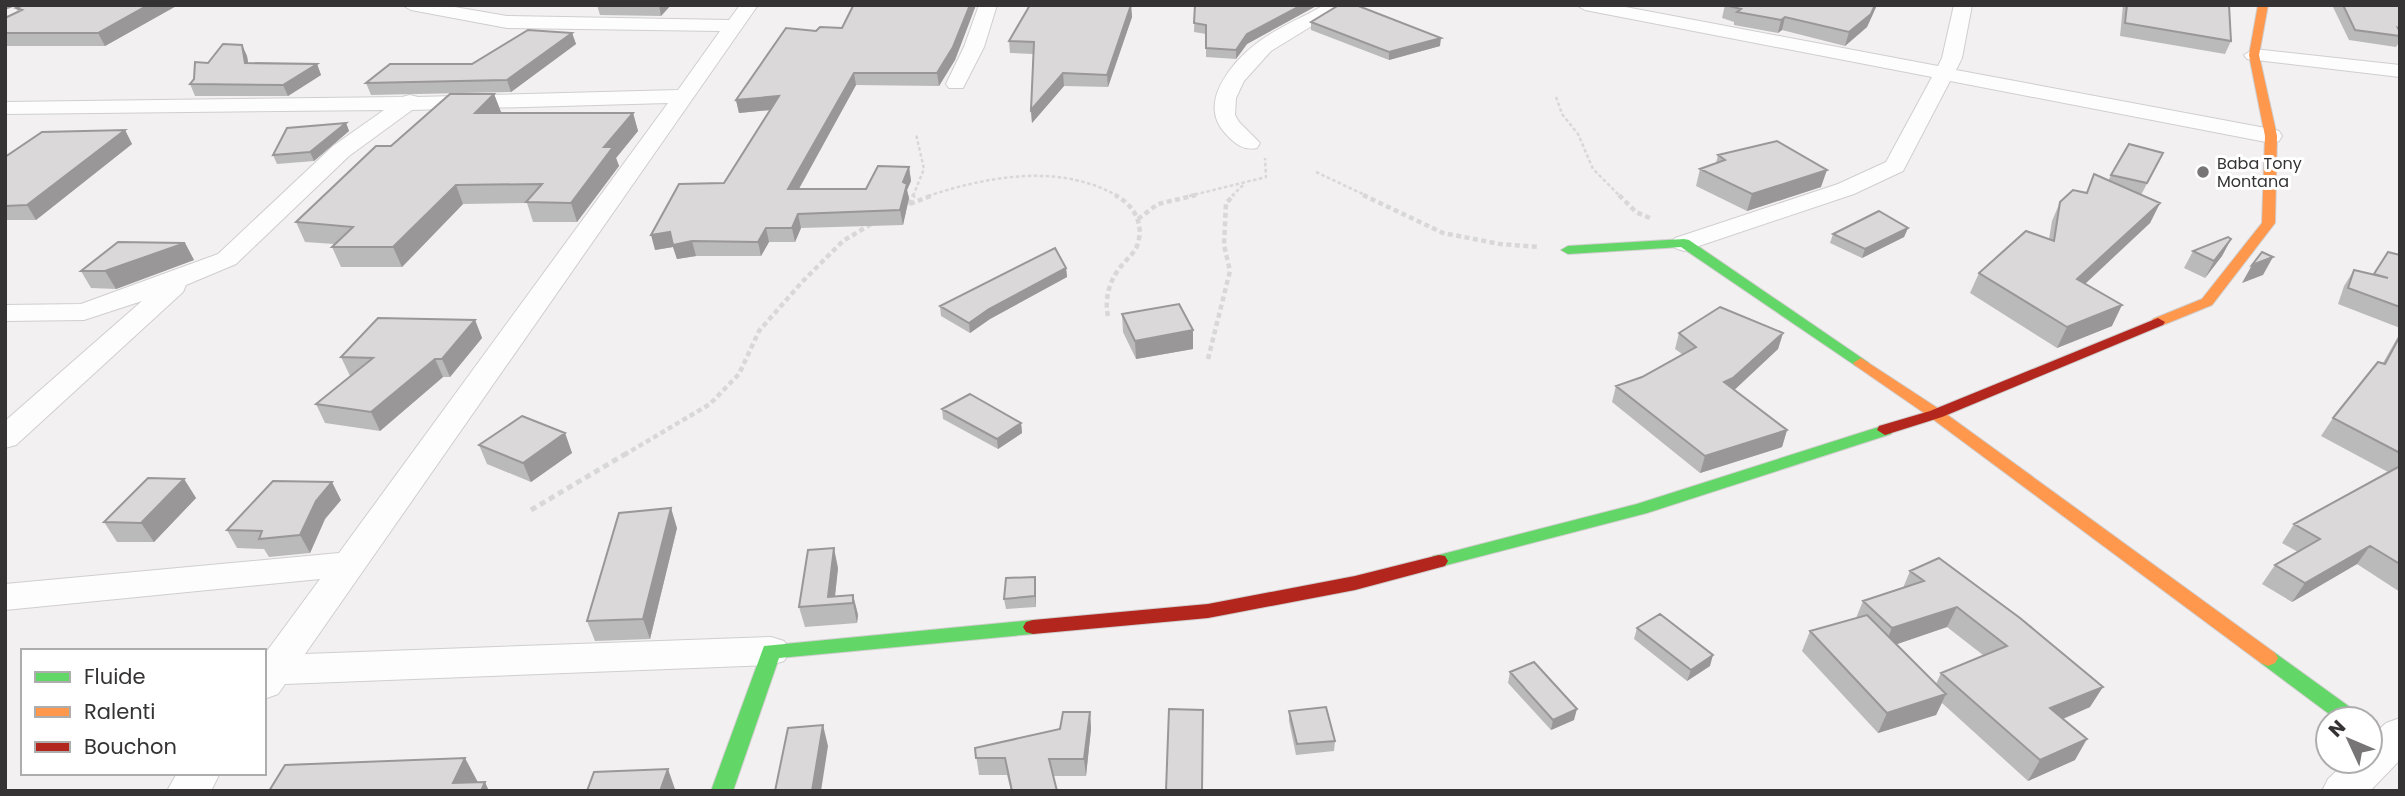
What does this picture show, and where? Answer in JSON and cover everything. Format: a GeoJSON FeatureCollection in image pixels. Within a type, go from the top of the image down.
{"type":"FeatureCollection","features":[{"type":"Feature","properties":{"kind":"street"},"geometry":{"type":"LineString","coordinates":[[411,5],[507,22],[742,15]]}},
{"type":"Feature","properties":{"kind":"street"},"geometry":{"type":"LineString","coordinates":[[507,22],[528,5]]}},
{"type":"Feature","properties":{"kind":"street"},"geometry":{"type":"LineString","coordinates":[[956,84],[974,47],[988,5]]}},
{"type":"Feature","properties":{"kind":"street"},"geometry":{"type":"LineString","coordinates":[[1295,5],[1333,8]]}},
{"type":"Feature","properties":{"kind":"street"},"geometry":{"type":"LineString","coordinates":[[1585,5],[2271,136]]}},
{"type":"Feature","properties":{"kind":"street"},"geometry":{"type":"LineString","coordinates":[[1568,250],[1684,243],[1846,189],[1895,166],[1946,73],[1952,58],[1963,5]]}},
{"type":"Feature","properties":{"kind":"street"},"geometry":{"type":"LineString","coordinates":[[269,677],[771,651],[1208,611],[1354,583],[1641,509],[1936,414],[2207,302],[2268,223],[2271,136],[2253,55],[2263,5]]}},
{"type":"Feature","properties":{"kind":"street"},"geometry":{"type":"LineString","coordinates":[[1249,143],[1228,124],[1224,114],[1226,97],[1236,78],[1258,52],[1333,8]]}},
{"type":"Feature","properties":{"kind":"street"},"geometry":{"type":"LineString","coordinates":[[269,677],[742,15]]}},
{"type":"Feature","properties":{"kind":"street"},"geometry":{"type":"LineString","coordinates":[[2253,55],[2400,71]]}},
{"type":"Feature","properties":{"kind":"street"},"geometry":{"type":"LineString","coordinates":[[5,108],[410,101],[544,102],[685,96]]}},
{"type":"Feature","properties":{"kind":"street"},"geometry":{"type":"LineString","coordinates":[[5,313],[84,312],[227,259],[341,151],[410,101]]}},
{"type":"Feature","properties":{"kind":"street"},"geometry":{"type":"LineString","coordinates":[[1684,243],[1936,414],[2332,705]]}},
{"type":"Feature","properties":{"kind":"street"},"geometry":{"type":"LineString","coordinates":[[5,438],[184,277]]}},
{"type":"Feature","properties":{"kind":"street"},"geometry":{"type":"LineString","coordinates":[[5,597],[351,564]]}},
{"type":"Feature","properties":{"kind":"street"},"geometry":{"type":"LineString","coordinates":[[722,791],[771,651]]}},
{"type":"Feature","properties":{"kind":"street"},"geometry":{"type":"LineString","coordinates":[[2343,791],[2389,741]]}},
{"type":"Feature","properties":{"kind":"street"},"geometry":{"type":"LineString","coordinates":[[188,791],[199,775]]}},
{"type":"Feature","properties":{"kind":"path"},"geometry":{"type":"LineString","coordinates":[[1556,97],[1562,114],[1578,134],[1593,169],[1636,212],[1660,222]]}},
{"type":"Feature","properties":{"kind":"path"},"geometry":{"type":"LineString","coordinates":[[908,204],[924,179],[922,155],[916,145],[916,134]]}},
{"type":"Feature","properties":{"kind":"path"},"geometry":{"type":"LineString","coordinates":[[1316,172],[1443,233],[1500,244],[1568,250]]}},
{"type":"Feature","properties":{"kind":"path"},"geometry":{"type":"LineString","coordinates":[[892,211],[976,180],[1018,175],[1047,175],[1095,186],[1112,193],[1134,207],[1138,219],[1137,246],[1115,274],[1105,308],[1108,316]]}},
{"type":"Feature","properties":{"kind":"path"},"geometry":{"type":"LineString","coordinates":[[1138,219],[1158,204],[1266,177]]}},
{"type":"Feature","properties":{"kind":"path"},"geometry":{"type":"LineString","coordinates":[[1208,359],[1230,271],[1224,245],[1226,203],[1244,184]]}},
{"type":"Feature","properties":{"kind":"path"},"geometry":{"type":"LineString","coordinates":[[531,510],[710,404],[739,374],[759,331],[802,282],[843,241],[882,217]]}},
{"type":"Feature","properties":{"kind":"building"},"geometry":{"type":"Polygon","coordinates":[[[24,5],[148,5],[98,33],[5,33],[5,18],[22,10],[16,8],[24,5]]]}},
{"type":"Feature","properties":{"kind":"building"},"geometry":{"type":"Polygon","coordinates":[[[970,5],[953,47],[937,73],[854,73],[788,189],[866,189],[878,166],[909,167],[903,182],[907,184],[900,210],[798,214],[792,228],[766,228],[758,242],[692,241],[673,245],[670,232],[651,235],[679,184],[724,183],[779,96],[736,100],[786,28],[816,31],[820,27],[842,28],[853,6],[970,5]]]}},
{"type":"Feature","properties":{"kind":"building"},"geometry":{"type":"Polygon","coordinates":[[[1030,5],[1131,5],[1107,75],[1063,73],[1031,110],[1034,42],[1009,41],[1030,5]]]}},
{"type":"Feature","properties":{"kind":"building"},"geometry":{"type":"Polygon","coordinates":[[[1195,5],[1302,5],[1247,34],[1236,50],[1206,48],[1206,25],[1194,23],[1195,5]]]}},
{"type":"Feature","properties":{"kind":"building"},"geometry":{"type":"Polygon","coordinates":[[[1339,5],[1356,5],[1441,38],[1389,52],[1311,22],[1339,5]]]}},
{"type":"Feature","properties":{"kind":"building"},"geometry":{"type":"Polygon","coordinates":[[[1725,5],[1875,5],[1871,14],[1849,32],[1785,17],[1781,20],[1737,12],[1741,9],[1725,5]]]}},
{"type":"Feature","properties":{"kind":"building"},"geometry":{"type":"Polygon","coordinates":[[[2127,5],[2229,5],[2231,41],[2125,23],[2127,5]]]}},
{"type":"Feature","properties":{"kind":"building"},"geometry":{"type":"Polygon","coordinates":[[[2343,5],[2400,5],[2400,36],[2355,30],[2343,5]]]}},
{"type":"Feature","properties":{"kind":"building"},"geometry":{"type":"Polygon","coordinates":[[[528,30],[572,33],[507,80],[366,83],[390,64],[472,64],[528,30]]]}},
{"type":"Feature","properties":{"kind":"building"},"geometry":{"type":"Polygon","coordinates":[[[223,44],[242,45],[245,63],[317,64],[283,85],[190,84],[194,79],[195,62],[208,63],[223,44]]]}},
{"type":"Feature","properties":{"kind":"building"},"geometry":{"type":"Polygon","coordinates":[[[450,94],[494,94],[475,113],[633,113],[604,147],[613,147],[571,203],[526,202],[542,184],[456,185],[393,247],[332,247],[353,227],[296,222],[376,146],[391,146],[450,94]]]}},
{"type":"Feature","properties":{"kind":"building"},"geometry":{"type":"Polygon","coordinates":[[[346,123],[310,152],[273,155],[287,128],[346,123]]]}},
{"type":"Feature","properties":{"kind":"building"},"geometry":{"type":"Polygon","coordinates":[[[125,130],[27,205],[5,206],[5,157],[42,132],[125,130]]]}},
{"type":"Feature","properties":{"kind":"building"},"geometry":{"type":"Polygon","coordinates":[[[1777,141],[1827,170],[1752,194],[1700,169],[1725,160],[1718,155],[1777,141]]]}},
{"type":"Feature","properties":{"kind":"building"},"geometry":{"type":"Polygon","coordinates":[[[2129,144],[2163,153],[2147,183],[2111,175],[2129,144]]]}},
{"type":"Feature","properties":{"kind":"building"},"geometry":{"type":"Polygon","coordinates":[[[2094,174],[2160,203],[2077,279],[2122,305],[2067,327],[1979,273],[2026,231],[2054,241],[2060,202],[2073,190],[2087,193],[2094,174]]]}},
{"type":"Feature","properties":{"kind":"building"},"geometry":{"type":"Polygon","coordinates":[[[1879,211],[1908,228],[1865,249],[1833,234],[1879,211]]]}},
{"type":"Feature","properties":{"kind":"building"},"geometry":{"type":"Polygon","coordinates":[[[2228,237],[2231,239],[2214,261],[2193,251],[2228,237]]]}},
{"type":"Feature","properties":{"kind":"building"},"geometry":{"type":"Polygon","coordinates":[[[118,242],[185,243],[105,271],[81,271],[118,242]]]}},
{"type":"Feature","properties":{"kind":"building"},"geometry":{"type":"Polygon","coordinates":[[[1055,248],[1066,268],[989,309],[969,323],[940,306],[1055,248]]]}},
{"type":"Feature","properties":{"kind":"building"},"geometry":{"type":"Polygon","coordinates":[[[2262,252],[2273,257],[2252,265],[2262,252]]]}},
{"type":"Feature","properties":{"kind":"building"},"geometry":{"type":"Polygon","coordinates":[[[2388,252],[2400,255],[2400,307],[2348,288],[2354,270],[2388,278],[2374,274],[2388,252]]]}},
{"type":"Feature","properties":{"kind":"building"},"geometry":{"type":"Polygon","coordinates":[[[1179,304],[1193,330],[1135,341],[1122,314],[1179,304]]]}},
{"type":"Feature","properties":{"kind":"building"},"geometry":{"type":"Polygon","coordinates":[[[1720,307],[1783,333],[1733,378],[1724,382],[1787,430],[1705,456],[1616,386],[1642,377],[1696,347],[1679,333],[1720,307]]]}},
{"type":"Feature","properties":{"kind":"building"},"geometry":{"type":"Polygon","coordinates":[[[378,318],[475,320],[442,359],[435,359],[371,412],[316,404],[373,358],[341,357],[378,318]]]}},
{"type":"Feature","properties":{"kind":"building"},"geometry":{"type":"Polygon","coordinates":[[[2400,336],[2400,453],[2333,418],[2378,362],[2385,364],[2400,336]]]}},
{"type":"Feature","properties":{"kind":"building"},"geometry":{"type":"Polygon","coordinates":[[[970,394],[1021,423],[997,439],[942,409],[970,394]]]}},
{"type":"Feature","properties":{"kind":"building"},"geometry":{"type":"Polygon","coordinates":[[[522,416],[565,433],[523,463],[479,445],[522,416]]]}},
{"type":"Feature","properties":{"kind":"building"},"geometry":{"type":"Polygon","coordinates":[[[2400,466],[2400,564],[2370,546],[2305,583],[2275,565],[2320,539],[2294,524],[2400,466]]]}},
{"type":"Feature","properties":{"kind":"building"},"geometry":{"type":"Polygon","coordinates":[[[148,478],[184,479],[141,523],[104,522],[148,478]]]}},
{"type":"Feature","properties":{"kind":"building"},"geometry":{"type":"Polygon","coordinates":[[[273,481],[332,482],[316,501],[300,535],[259,539],[262,531],[227,530],[273,481]]]}},
{"type":"Feature","properties":{"kind":"building"},"geometry":{"type":"Polygon","coordinates":[[[671,508],[643,619],[587,621],[619,513],[671,508]]]}},
{"type":"Feature","properties":{"kind":"building"},"geometry":{"type":"Polygon","coordinates":[[[834,548],[828,597],[853,595],[853,603],[799,607],[808,550],[834,548]]]}},
{"type":"Feature","properties":{"kind":"building"},"geometry":{"type":"Polygon","coordinates":[[[1939,558],[2020,618],[2103,687],[2050,708],[2087,739],[2040,760],[1941,673],[2007,646],[1957,607],[1892,628],[1863,601],[1924,581],[1910,571],[1939,558]]]}},
{"type":"Feature","properties":{"kind":"building"},"geometry":{"type":"Polygon","coordinates":[[[1035,577],[1035,596],[1004,599],[1006,578],[1035,577]]]}},
{"type":"Feature","properties":{"kind":"building"},"geometry":{"type":"Polygon","coordinates":[[[1660,614],[1713,655],[1691,670],[1637,628],[1660,614]]]}},
{"type":"Feature","properties":{"kind":"building"},"geometry":{"type":"Polygon","coordinates":[[[1867,615],[1946,694],[1887,713],[1810,631],[1867,615]]]}},
{"type":"Feature","properties":{"kind":"building"},"geometry":{"type":"Polygon","coordinates":[[[1534,662],[1577,709],[1553,720],[1510,672],[1534,662]]]}},
{"type":"Feature","properties":{"kind":"building"},"geometry":{"type":"Polygon","coordinates":[[[1326,707],[1335,741],[1297,744],[1289,711],[1326,707]]]}},
{"type":"Feature","properties":{"kind":"building"},"geometry":{"type":"Polygon","coordinates":[[[1169,709],[1203,710],[1202,791],[1166,791],[1169,709]]]}},
{"type":"Feature","properties":{"kind":"building"},"geometry":{"type":"Polygon","coordinates":[[[1063,712],[1090,712],[1084,759],[1049,759],[1057,791],[1012,791],[1005,758],[976,758],[975,748],[1060,729],[1063,712]]]}},
{"type":"Feature","properties":{"kind":"building"},"geometry":{"type":"Polygon","coordinates":[[[823,725],[812,791],[775,791],[788,728],[823,725]]]}},
{"type":"Feature","properties":{"kind":"building"},"geometry":{"type":"Polygon","coordinates":[[[465,758],[453,783],[485,782],[481,791],[269,791],[285,765],[465,758]]]}},
{"type":"Feature","properties":{"kind":"building"},"geometry":{"type":"Polygon","coordinates":[[[668,769],[660,791],[587,791],[594,772],[668,769]]]}},
{"type":"Feature","properties":{"kind":"traffic: fast"},"geometry":{"type":"LineString","coordinates":[[1568,250],[1684,243],[1861,363]]}},
{"type":"Feature","properties":{"kind":"traffic: fast"},"geometry":{"type":"LineString","coordinates":[[1439,561],[1641,509],[1885,430]]}},
{"type":"Feature","properties":{"kind":"traffic: fast"},"geometry":{"type":"LineString","coordinates":[[722,791],[771,651],[1033,627]]}},
{"type":"Feature","properties":{"kind":"traffic: fast"},"geometry":{"type":"LineString","coordinates":[[2268,658],[2332,705]]}},
{"type":"Feature","properties":{"kind":"traffic: slow"},"geometry":{"type":"LineString","coordinates":[[2158,322],[2207,302],[2268,223],[2271,136],[2254,55],[2263,5]]}},
{"type":"Feature","properties":{"kind":"traffic: slow"},"geometry":{"type":"LineString","coordinates":[[1861,363],[1936,414],[2268,658]]}},
{"type":"Feature","properties":{"kind":"traffic: jam"},"geometry":{"type":"LineString","coordinates":[[1885,430],[1936,414],[2158,322]]}},
{"type":"Feature","properties":{"kind":"traffic: jam"},"geometry":{"type":"LineString","coordinates":[[1033,627],[1208,611],[1355,583],[1439,561]]}},
{"type":"Feature","properties":{"kind":"place","name":"Baba Tony Montana"},"geometry":{"type":"Point","coordinates":[2203,172]}}]}
